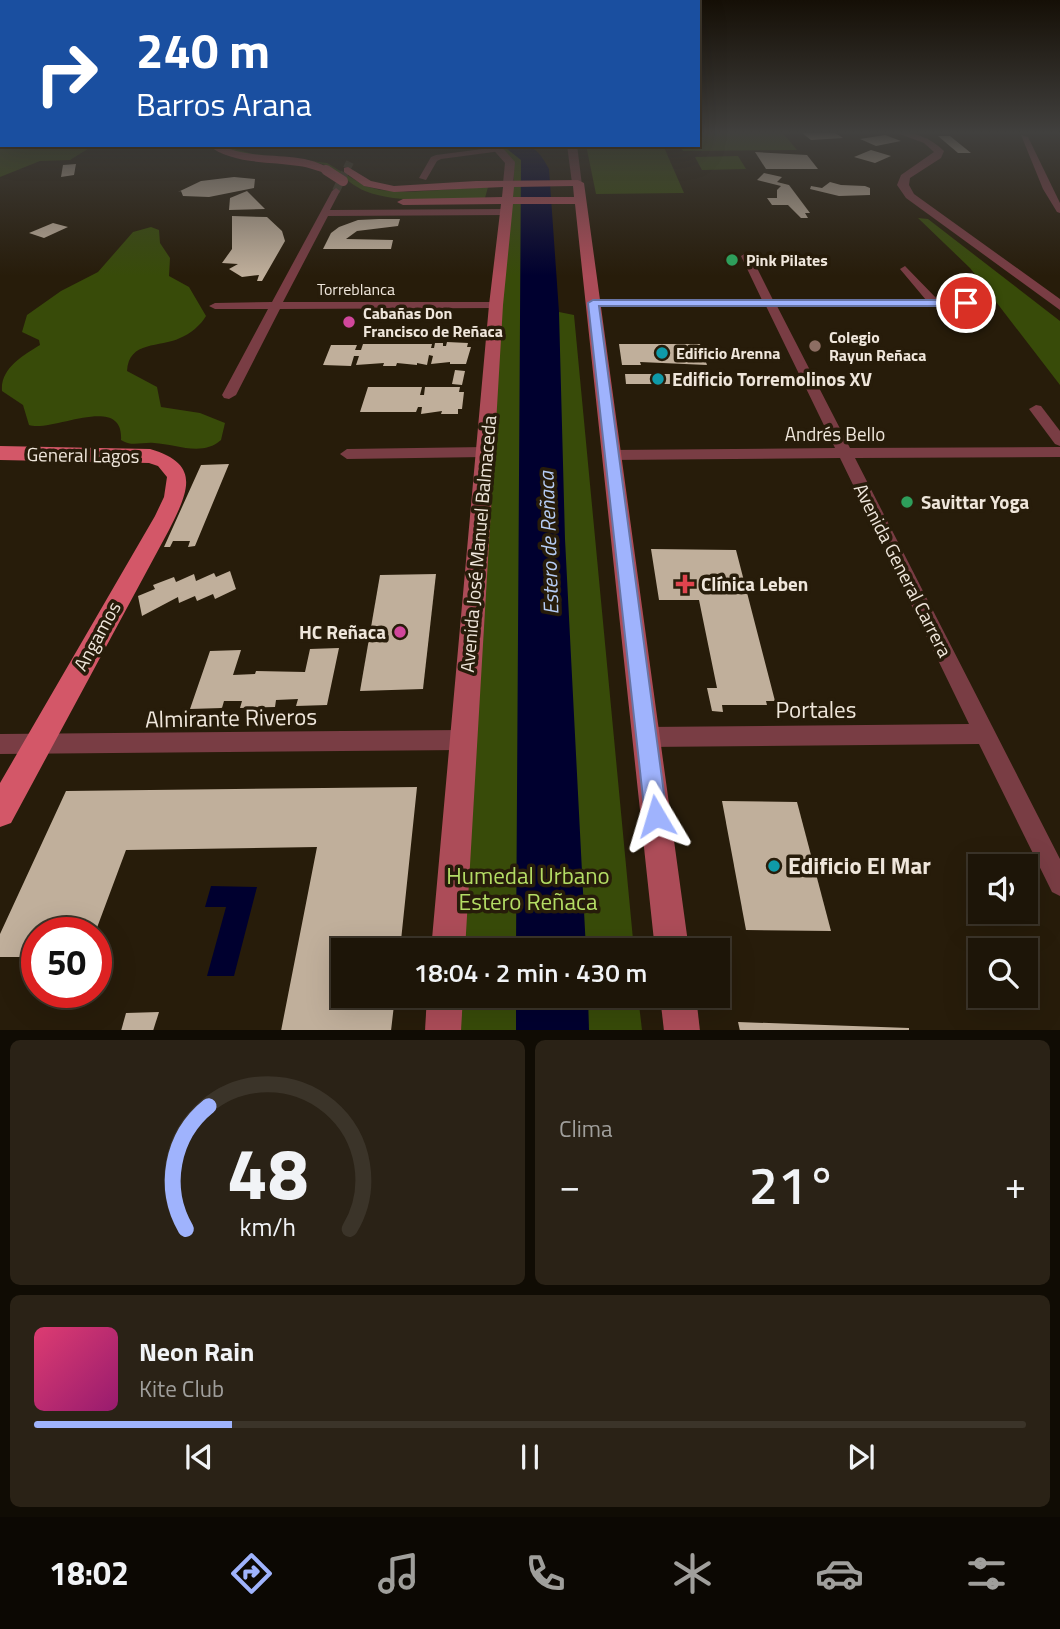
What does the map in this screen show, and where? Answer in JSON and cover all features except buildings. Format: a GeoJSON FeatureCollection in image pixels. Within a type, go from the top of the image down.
{"type":"FeatureCollection","features":[{"type":"Feature","properties":{"kind":"main road"},"geometry":{"type":"LineString","coordinates":[[342,181],[363,195],[389,201],[510,205],[580,201]]}},
{"type":"Feature","properties":{"kind":"main road"},"geometry":{"type":"LineString","coordinates":[[342,181],[394,189],[513,183],[578,183],[671,938]]}},
{"type":"Feature","properties":{"kind":"main road","name":"Avenida José Manuel Balmaceda"},"geometry":{"type":"LineString","coordinates":[[449,938],[496,305],[513,183]]}},
{"type":"Feature","properties":{"kind":"main road","name":"General Lagos"},"geometry":{"type":"LineString","coordinates":[[0,453],[138,454],[165,460]]}},
{"type":"Feature","properties":{"kind":"main road","name":"Angamos"},"geometry":{"type":"LineString","coordinates":[[0,812],[177,492],[177,475],[165,460]]}},
{"type":"Feature","properties":{"kind":"main road"},"geometry":{"type":"LineString","coordinates":[[443,1030],[444,1008]]}},
{"type":"Feature","properties":{"kind":"main road"},"geometry":{"type":"LineString","coordinates":[[679,1008],[682,1030]]}},
{"type":"Feature","properties":{"kind":"street"},"geometry":{"type":"LineString","coordinates":[[904,180],[903,185],[911,196],[1060,306]]}},
{"type":"Feature","properties":{"kind":"street"},"geometry":{"type":"LineString","coordinates":[[1043,180],[1060,210]]}},
{"type":"Feature","properties":{"kind":"street"},"geometry":{"type":"LineString","coordinates":[[229,395],[342,181]]}},
{"type":"Feature","properties":{"kind":"street"},"geometry":{"type":"LineString","coordinates":[[1045,184],[1060,186]]}},
{"type":"Feature","properties":{"kind":"street"},"geometry":{"type":"LineString","coordinates":[[324,213],[510,205]]}},
{"type":"Feature","properties":{"kind":"street","name":"Avenida General Carrera"},"geometry":{"type":"LineString","coordinates":[[746,256],[1060,884]]}},
{"type":"Feature","properties":{"kind":"street"},"geometry":{"type":"LineString","coordinates":[[905,268],[935,303]]}},
{"type":"Feature","properties":{"kind":"street"},"geometry":{"type":"LineString","coordinates":[[593,303],[966,303]]}},
{"type":"Feature","properties":{"kind":"street","name":"Torreblanca"},"geometry":{"type":"LineString","coordinates":[[215,306],[496,305]]}},
{"type":"Feature","properties":{"kind":"street"},"geometry":{"type":"LineString","coordinates":[[1036,409],[1060,441]]}},
{"type":"Feature","properties":{"kind":"street"},"geometry":{"type":"LineString","coordinates":[[346,454],[485,452]]}},
{"type":"Feature","properties":{"kind":"street","name":"Andrés Bello"},"geometry":{"type":"LineString","coordinates":[[611,455],[1060,452]]}},
{"type":"Feature","properties":{"kind":"street","name":"Portales"},"geometry":{"type":"LineString","coordinates":[[646,737],[985,734]]}},
{"type":"Feature","properties":{"kind":"street","name":"Almirante Riveros"},"geometry":{"type":"LineString","coordinates":[[0,744],[462,740]]}},
{"type":"Feature","properties":{"kind":"green space"},"geometry":{"type":"Polygon","coordinates":[[[347,180],[355,180],[380,190],[408,192],[488,187],[485,198],[423,200],[379,195],[347,180]]]}},
{"type":"Feature","properties":{"kind":"green space","name":"Humedal Urbano Estero Reñaca"},"geometry":{"type":"Polygon","coordinates":[[[514,180],[533,180],[559,323],[559,312],[574,315],[633,938],[464,938],[473,804],[489,372],[514,180]]]}},
{"type":"Feature","properties":{"kind":"green space"},"geometry":{"type":"Polygon","coordinates":[[[593,180],[678,180],[684,193],[596,194],[593,180]]]}},
{"type":"Feature","properties":{"kind":"green space"},"geometry":{"type":"Polygon","coordinates":[[[918,218],[928,219],[1060,321],[1060,385],[970,268],[918,218]]]}},
{"type":"Feature","properties":{"kind":"green space"},"geometry":{"type":"Polygon","coordinates":[[[151,227],[159,230],[160,243],[170,258],[169,276],[189,287],[206,316],[184,336],[133,354],[127,371],[157,387],[161,407],[200,413],[225,423],[221,440],[206,448],[197,449],[154,443],[129,443],[121,440],[119,426],[111,419],[99,416],[40,426],[29,425],[23,405],[2,391],[2,383],[9,369],[40,345],[39,340],[22,332],[27,315],[61,291],[98,272],[133,232],[151,227]]]}},
{"type":"Feature","properties":{"kind":"green space"},"geometry":{"type":"Polygon","coordinates":[[[459,1008],[639,1008],[642,1030],[458,1030],[459,1008]]]}},
{"type":"Feature","properties":{"kind":"water","name":"Estero de Reñaca"},"geometry":{"type":"Polygon","coordinates":[[[521,180],[550,180],[559,312],[565,539],[585,938],[516,938],[521,180]]]}},
{"type":"Feature","properties":{"kind":"water"},"geometry":{"type":"Polygon","coordinates":[[[211,886],[257,887],[234,976],[207,976],[226,907],[205,907],[211,886]]]}},
{"type":"Feature","properties":{"kind":"water"},"geometry":{"type":"Polygon","coordinates":[[[516,1008],[588,1008],[589,1030],[516,1030],[516,1008]]]}},
{"type":"Feature","properties":{"kind":"tunnel"},"geometry":{"type":"LineString","coordinates":[[336,191],[341,180]]}},
{"type":"Feature","properties":{"kind":"place","name":"Pink Pilates"},"geometry":{"type":"Point","coordinates":[732,260]}},
{"type":"Feature","properties":{"kind":"place","name":"Cabañas Don Francisco de Reñaca"},"geometry":{"type":"Point","coordinates":[349,322]}},
{"type":"Feature","properties":{"kind":"place","name":"Colegio Rayun Reñaca"},"geometry":{"type":"Point","coordinates":[815,346]}},
{"type":"Feature","properties":{"kind":"place","name":"Edificio Arenna"},"geometry":{"type":"Point","coordinates":[662,353]}},
{"type":"Feature","properties":{"kind":"place","name":"Edificio Torremolinos XV"},"geometry":{"type":"Point","coordinates":[658,379]}},
{"type":"Feature","properties":{"kind":"place","name":"Savittar Yoga"},"geometry":{"type":"Point","coordinates":[907,502]}},
{"type":"Feature","properties":{"kind":"place","name":"Clínica Leben"},"geometry":{"type":"Point","coordinates":[685,584]}},
{"type":"Feature","properties":{"kind":"place","name":"HC Reñaca"},"geometry":{"type":"Point","coordinates":[400,632]}},
{"type":"Feature","properties":{"kind":"place","name":"Edificio El Mar"},"geometry":{"type":"Point","coordinates":[774,866]}},
{"type":"Feature","properties":{"kind":"route"},"geometry":{"type":"LineString","coordinates":[[656,816],[593,303],[966,303]]}}]}
